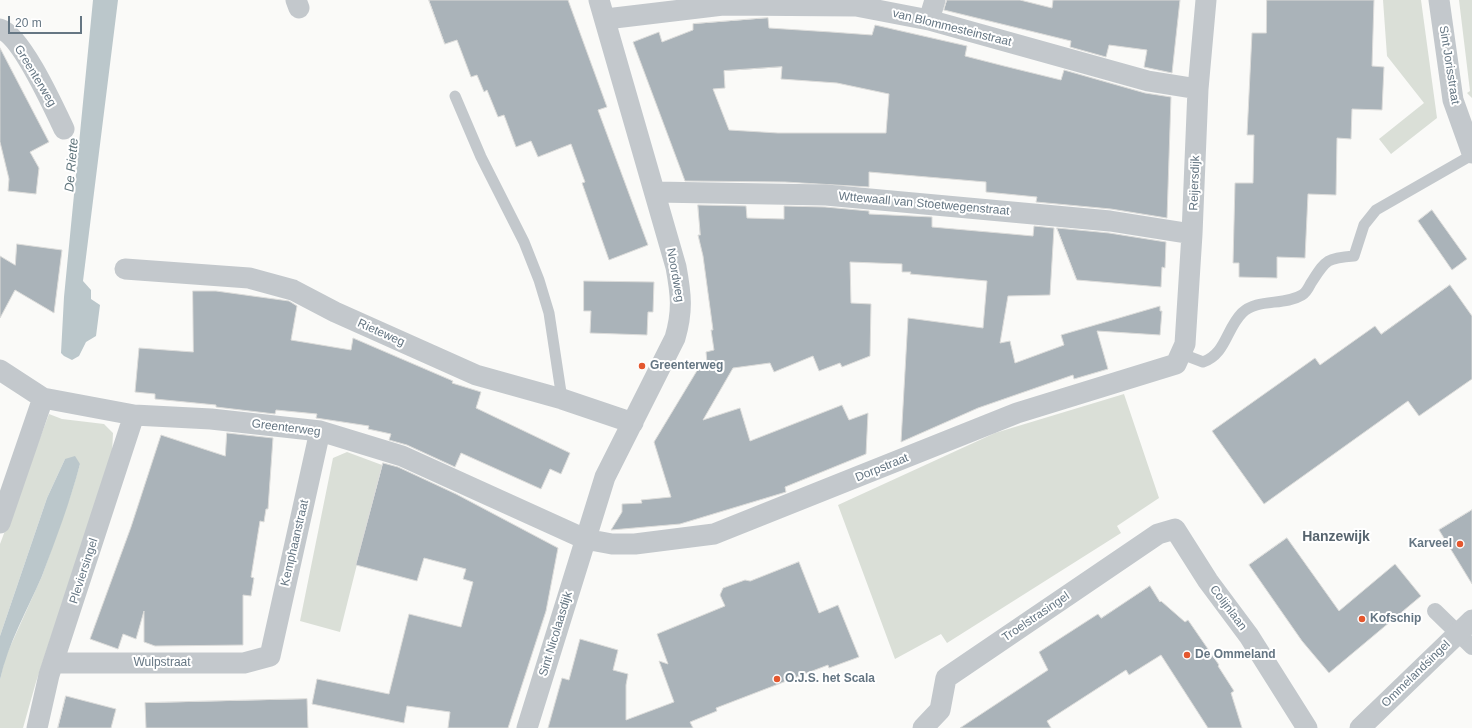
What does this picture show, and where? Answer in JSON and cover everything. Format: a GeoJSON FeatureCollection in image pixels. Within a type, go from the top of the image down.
{"type":"FeatureCollection","features":[{"type":"Feature","properties":{"kind":"street","name":"Noordweg"},"geometry":{"type":"LineString","coordinates":[[585,539],[605,477],[675,338],[681,318],[682,298],[676,267],[606,19],[599,0]]}},
{"type":"Feature","properties":{"kind":"street"},"geometry":{"type":"LineString","coordinates":[[929,20],[935,0]]}},
{"type":"Feature","properties":{"kind":"street","name":"Reijersdijk"},"geometry":{"type":"LineString","coordinates":[[1179,359],[1185,344],[1192,234],[1198,88],[1206,0]]}},
{"type":"Feature","properties":{"kind":"street","name":"Sint Jorisstraat"},"geometry":{"type":"LineString","coordinates":[[1439,0],[1453,100],[1468,126],[1472,154]]}},
{"type":"Feature","properties":{"kind":"street","name":"van Blommesteinstraat"},"geometry":{"type":"LineString","coordinates":[[606,19],[723,4],[856,6],[929,20],[1148,80],[1198,88]]}},
{"type":"Feature","properties":{"kind":"street","name":"Greenterweg"},"geometry":{"type":"LineString","coordinates":[[0,29],[6,31],[25,55],[49,96],[64,129]]}},
{"type":"Feature","properties":{"kind":"street","name":"Wttewaall van Stoetwegenstraat"},"geometry":{"type":"LineString","coordinates":[[655,192],[826,195],[1110,221],[1192,234]]}},
{"type":"Feature","properties":{"kind":"street","name":"Rieteweg"},"geometry":{"type":"LineString","coordinates":[[125,269],[249,278],[293,290],[334,312],[476,375],[562,399],[633,423]]}},
{"type":"Feature","properties":{"kind":"street","name":"Dorpstraat"},"geometry":{"type":"LineString","coordinates":[[585,539],[612,544],[635,544],[714,534],[1017,413],[1179,359]]}},
{"type":"Feature","properties":{"kind":"street","name":"Greenterweg"},"geometry":{"type":"LineString","coordinates":[[0,370],[43,398],[134,415],[212,419],[320,431],[402,456],[585,539]]}},
{"type":"Feature","properties":{"kind":"street"},"geometry":{"type":"LineString","coordinates":[[0,523],[43,398]]}},
{"type":"Feature","properties":{"kind":"street","name":"Pleviersingel"},"geometry":{"type":"LineString","coordinates":[[37,728],[54,663],[134,415]]}},
{"type":"Feature","properties":{"kind":"street","name":"Kemphaanstraat"},"geometry":{"type":"LineString","coordinates":[[270,656],[320,431]]}},
{"type":"Feature","properties":{"kind":"street","name":"Troelstrasingel"},"geometry":{"type":"LineString","coordinates":[[923,728],[940,710],[946,678],[1158,534],[1175,529]]}},
{"type":"Feature","properties":{"kind":"street","name":"Colijnlaan"},"geometry":{"type":"LineString","coordinates":[[1175,529],[1208,581],[1249,636],[1307,728]]}},
{"type":"Feature","properties":{"kind":"street","name":"Sint Nicolaasdijk"},"geometry":{"type":"LineString","coordinates":[[527,728],[585,539]]}},
{"type":"Feature","properties":{"kind":"street"},"geometry":{"type":"LineString","coordinates":[[1435,611],[1465,626],[1472,647]]}},
{"type":"Feature","properties":{"kind":"street","name":"Ommelandsingel"},"geometry":{"type":"LineString","coordinates":[[1360,728],[1465,626]]}},
{"type":"Feature","properties":{"kind":"street","name":"Wulpstraat"},"geometry":{"type":"LineString","coordinates":[[54,663],[244,663],[270,656]]}},
{"type":"Feature","properties":{"kind":"lane"},"geometry":{"type":"LineString","coordinates":[[455,96],[481,157],[524,242],[539,280],[549,313],[562,399]]}},
{"type":"Feature","properties":{"kind":"lane"},"geometry":{"type":"LineString","coordinates":[[1179,359],[1203,362],[1210,360],[1222,349],[1234,322],[1243,312],[1269,302],[1286,301],[1303,294],[1324,263],[1335,257],[1354,256],[1364,225],[1376,210],[1472,154]]}},
{"type":"Feature","properties":{"kind":"shaded area"},"geometry":{"type":"Polygon","coordinates":[[[93,0],[118,0],[83,281],[91,290],[91,299],[100,305],[96,336],[86,342],[79,356],[72,360],[61,353],[64,297],[93,0]]]}},
{"type":"Feature","properties":{"kind":"shaded area"},"geometry":{"type":"Polygon","coordinates":[[[1383,0],[1421,0],[1437,118],[1391,154],[1379,139],[1424,103],[1387,56],[1383,0]]]}},
{"type":"Feature","properties":{"kind":"shaded area"},"geometry":{"type":"Polygon","coordinates":[[[1459,0],[1472,0],[1472,98],[1467,93],[1470,91],[1459,0]]]}},
{"type":"Feature","properties":{"kind":"shaded area"},"geometry":{"type":"Polygon","coordinates":[[[1124,394],[1159,498],[1117,526],[1121,533],[947,643],[941,634],[895,659],[838,505],[995,433],[1124,394]]]}},
{"type":"Feature","properties":{"kind":"shaded area"},"geometry":{"type":"Polygon","coordinates":[[[49,414],[62,419],[104,424],[113,433],[112,454],[36,682],[23,728],[0,728],[0,680],[5,658],[42,576],[80,464],[65,459],[47,498],[0,636],[0,544],[49,414]]]}},
{"type":"Feature","properties":{"kind":"shaded area"},"geometry":{"type":"Polygon","coordinates":[[[347,452],[382,465],[340,632],[300,621],[333,458],[347,452]]]}},
{"type":"Feature","properties":{"kind":"shaded area"},"geometry":{"type":"Polygon","coordinates":[[[75,456],[80,464],[58,534],[42,576],[13,640],[3,666],[0,680],[0,636],[47,498],[65,459],[75,456]]]}},
{"type":"Feature","properties":{"kind":"building"},"geometry":{"type":"Polygon","coordinates":[[[429,0],[568,0],[607,107],[598,110],[648,245],[609,260],[582,183],[585,182],[571,144],[538,157],[531,141],[516,147],[504,115],[498,117],[487,90],[484,92],[477,75],[471,77],[457,40],[445,44],[429,0]]]}},
{"type":"Feature","properties":{"kind":"building"},"geometry":{"type":"Polygon","coordinates":[[[947,0],[1020,0],[1052,8],[1053,0],[1180,0],[1172,73],[1144,67],[1147,50],[1109,45],[1106,57],[1070,47],[1071,41],[944,10],[947,0]]]}},
{"type":"Feature","properties":{"kind":"building"},"geometry":{"type":"Polygon","coordinates":[[[1267,0],[1374,0],[1372,66],[1384,67],[1382,110],[1352,109],[1351,139],[1337,138],[1336,195],[1308,194],[1305,258],[1277,257],[1277,278],[1239,277],[1239,263],[1233,263],[1235,183],[1253,183],[1254,135],[1247,135],[1252,33],[1266,33],[1267,0]]]}},
{"type":"Feature","properties":{"kind":"building"},"geometry":{"type":"Polygon","coordinates":[[[768,18],[769,28],[872,35],[875,25],[967,46],[965,56],[1061,80],[1064,70],[1145,93],[1171,97],[1167,218],[1111,209],[1036,202],[1037,197],[986,192],[986,182],[869,172],[869,187],[785,182],[685,181],[633,42],[659,32],[662,42],[693,30],[693,24],[768,18]],[[782,67],[724,71],[725,88],[713,89],[729,130],[778,133],[886,133],[889,94],[837,83],[781,79],[782,67]]]}},
{"type":"Feature","properties":{"kind":"building"},"geometry":{"type":"Polygon","coordinates":[[[0,48],[49,142],[30,152],[39,168],[36,194],[8,191],[9,179],[0,142],[0,48]]]}},
{"type":"Feature","properties":{"kind":"building"},"geometry":{"type":"Polygon","coordinates":[[[698,205],[746,206],[747,218],[784,219],[784,206],[825,207],[869,211],[869,214],[932,217],[932,227],[1033,236],[1034,226],[1054,228],[1050,295],[1008,296],[1000,343],[1010,341],[1015,363],[1064,345],[1061,335],[1160,306],[1160,311],[1162,311],[1160,335],[1097,331],[1108,369],[1074,379],[1073,375],[978,408],[901,442],[908,318],[983,328],[987,281],[910,274],[911,272],[902,272],[902,264],[850,262],[851,303],[871,304],[870,356],[842,367],[840,363],[819,371],[813,356],[774,372],[770,363],[733,368],[703,420],[740,408],[750,441],[842,405],[849,420],[868,413],[866,454],[785,487],[786,492],[680,524],[611,530],[622,512],[622,504],[642,503],[641,500],[671,497],[654,442],[701,364],[707,363],[706,352],[714,350],[711,330],[713,330],[703,256],[698,235],[700,235],[698,205]]]}},
{"type":"Feature","properties":{"kind":"building"},"geometry":{"type":"Polygon","coordinates":[[[1432,210],[1467,259],[1452,270],[1418,221],[1432,210]]]}},
{"type":"Feature","properties":{"kind":"building"},"geometry":{"type":"Polygon","coordinates":[[[1057,228],[1109,233],[1166,242],[1165,268],[1162,267],[1161,287],[1077,280],[1057,228]]]}},
{"type":"Feature","properties":{"kind":"building"},"geometry":{"type":"Polygon","coordinates":[[[17,244],[62,250],[54,313],[15,290],[0,318],[0,256],[15,265],[17,244]]]}},
{"type":"Feature","properties":{"kind":"building"},"geometry":{"type":"Polygon","coordinates":[[[584,281],[654,282],[653,312],[648,312],[647,335],[590,333],[591,311],[584,311],[584,281]]]}},
{"type":"Feature","properties":{"kind":"building"},"geometry":{"type":"Polygon","coordinates":[[[1450,285],[1472,316],[1472,379],[1419,416],[1408,401],[1264,504],[1212,431],[1315,358],[1320,365],[1375,326],[1381,334],[1450,285]]]}},
{"type":"Feature","properties":{"kind":"building"},"geometry":{"type":"Polygon","coordinates":[[[193,291],[216,291],[289,301],[297,306],[291,340],[351,350],[353,338],[453,381],[452,383],[481,392],[476,408],[570,453],[561,474],[550,469],[541,489],[461,453],[455,467],[407,445],[389,440],[391,434],[368,429],[369,426],[316,418],[317,414],[276,410],[275,414],[216,407],[216,405],[155,399],[155,394],[135,392],[139,348],[193,352],[193,291]]]}},
{"type":"Feature","properties":{"kind":"building"},"geometry":{"type":"Polygon","coordinates":[[[227,433],[273,438],[268,509],[266,509],[264,522],[260,521],[251,577],[254,578],[251,596],[243,595],[243,645],[155,646],[144,642],[144,611],[136,639],[123,634],[118,649],[90,639],[131,527],[161,435],[225,456],[227,433]]]}},
{"type":"Feature","properties":{"kind":"building"},"geometry":{"type":"Polygon","coordinates":[[[383,463],[398,467],[456,494],[558,548],[546,611],[508,728],[448,728],[450,712],[407,706],[404,723],[312,704],[317,679],[389,694],[409,614],[461,627],[473,582],[463,579],[466,569],[424,558],[417,581],[356,565],[383,463]]]}},
{"type":"Feature","properties":{"kind":"building","name":"Karveel"},"geometry":{"type":"Polygon","coordinates":[[[1472,510],[1472,584],[1439,530],[1472,510]]]}},
{"type":"Feature","properties":{"kind":"building"},"geometry":{"type":"Polygon","coordinates":[[[1287,538],[1339,611],[1395,564],[1421,596],[1329,673],[1302,641],[1249,565],[1287,538]]]}},
{"type":"Feature","properties":{"kind":"building"},"geometry":{"type":"Polygon","coordinates":[[[799,562],[819,613],[838,605],[859,657],[829,668],[828,665],[716,708],[717,711],[690,722],[693,728],[548,728],[562,678],[569,680],[580,639],[618,650],[613,670],[628,674],[626,685],[626,720],[674,702],[659,661],[668,664],[657,634],[725,606],[720,595],[723,588],[745,580],[750,581],[799,562]]]}},
{"type":"Feature","properties":{"kind":"building"},"geometry":{"type":"Polygon","coordinates":[[[1150,586],[1160,602],[1161,601],[1185,622],[1188,620],[1219,665],[1218,666],[1234,691],[1231,693],[1242,728],[1208,728],[1161,655],[1129,675],[1126,670],[1047,721],[1051,728],[960,728],[1048,670],[1039,652],[1098,614],[1101,618],[1150,586]]]}},
{"type":"Feature","properties":{"kind":"building"},"geometry":{"type":"Polygon","coordinates":[[[66,696],[116,709],[111,728],[58,728],[66,696]]]}},
{"type":"Feature","properties":{"kind":"building"},"geometry":{"type":"Polygon","coordinates":[[[307,699],[308,728],[146,728],[145,703],[307,699]]]}},
{"type":"Feature","properties":{"kind":"place","name":"Greenterweg"},"geometry":{"type":"Point","coordinates":[642,366]}},
{"type":"Feature","properties":{"kind":"place","name":"Karveel"},"geometry":{"type":"Point","coordinates":[1460,544]}},
{"type":"Feature","properties":{"kind":"place","name":"Kofschip"},"geometry":{"type":"Point","coordinates":[1362,619]}},
{"type":"Feature","properties":{"kind":"place","name":"De Ommeland"},"geometry":{"type":"Point","coordinates":[1187,655]}},
{"type":"Feature","properties":{"kind":"place","name":"O.J.S. het Scala"},"geometry":{"type":"Point","coordinates":[777,679]}},
{"type":"Feature","properties":{"kind":"district","name":"Hanzewijk"},"geometry":{"type":"Point","coordinates":[1336,537]}},
{"type":"Feature","properties":{"kind":"water label","name":"De Riette"},"geometry":{"type":"Point","coordinates":[72,165]}}]}
